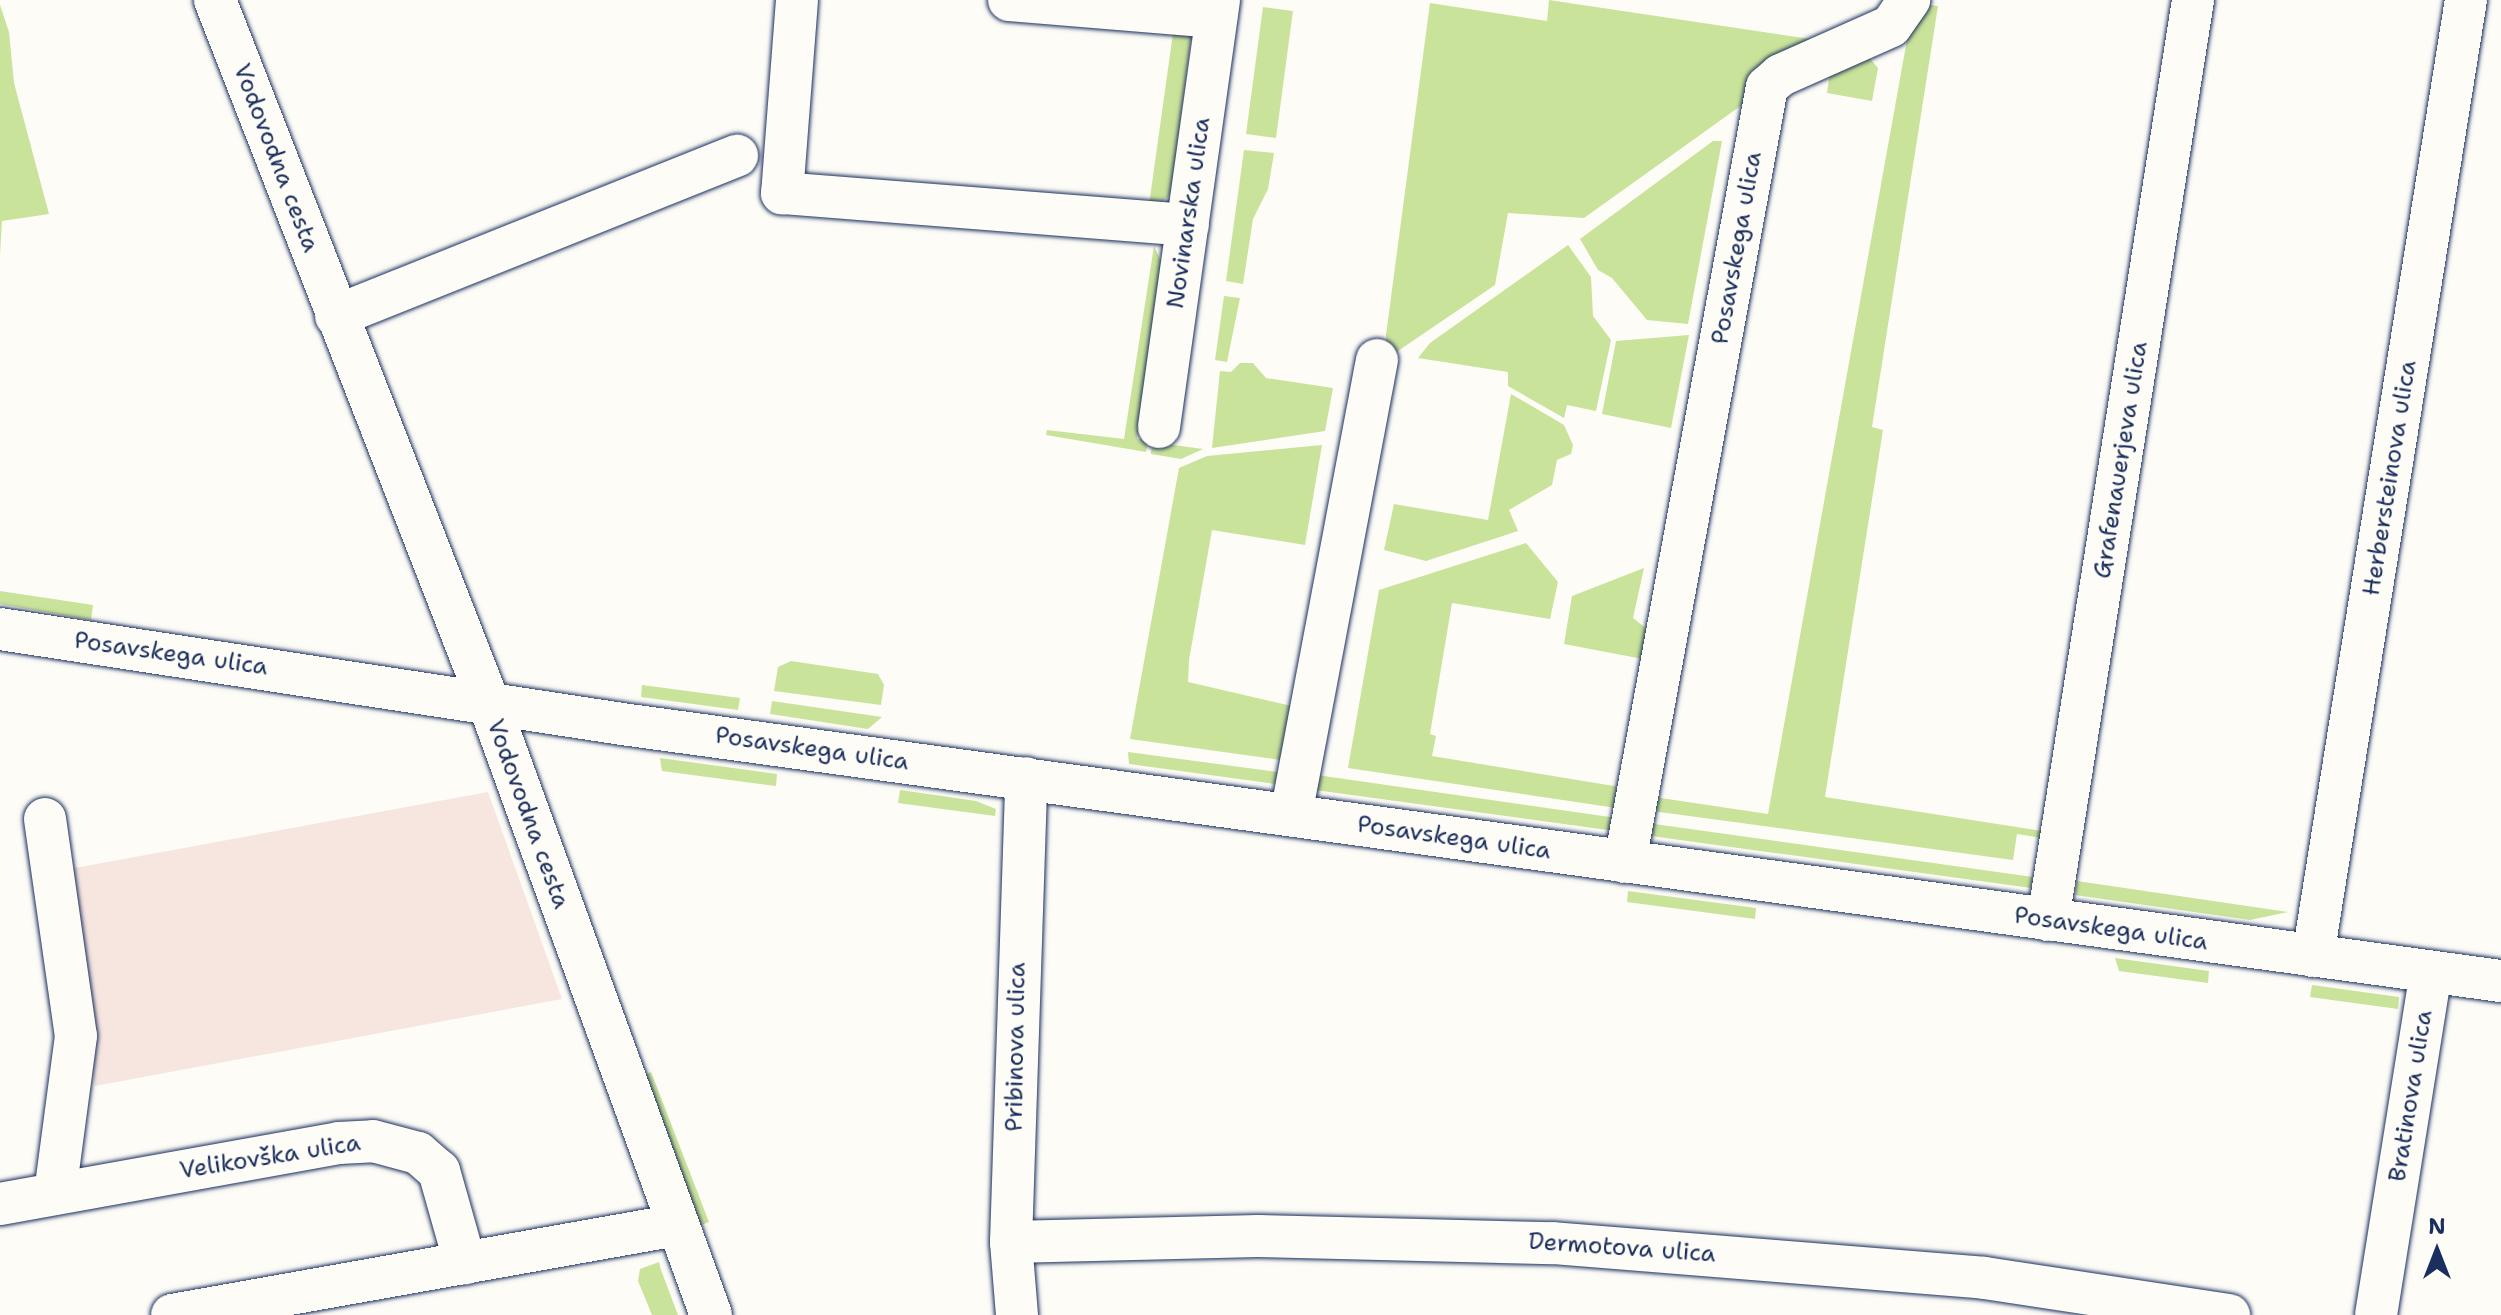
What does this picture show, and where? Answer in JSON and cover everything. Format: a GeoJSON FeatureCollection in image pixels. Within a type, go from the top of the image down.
{"type":"FeatureCollection","features":[{"type":"Feature","properties":{"kind":"street","name":"Vodovodna cesta"},"geometry":{"type":"LineString","coordinates":[[215,0],[488,701],[711,1315]]}},
{"type":"Feature","properties":{"kind":"street"},"geometry":{"type":"LineString","coordinates":[[797,0],[782,193],[1188,225]]}},
{"type":"Feature","properties":{"kind":"street"},"geometry":{"type":"LineString","coordinates":[[1009,0],[1218,8]]}},
{"type":"Feature","properties":{"kind":"street","name":"Posavskega ulica"},"geometry":{"type":"LineString","coordinates":[[1625,862],[1767,87],[1781,75],[1891,26],[1909,0]]}},
{"type":"Feature","properties":{"kind":"street","name":"Grafenauerjeva ulica"},"geometry":{"type":"LineString","coordinates":[[2048,920],[2193,0]]}},
{"type":"Feature","properties":{"kind":"street","name":"Herbersteinova ulica"},"geometry":{"type":"LineString","coordinates":[[2313,956],[2466,0]]}},
{"type":"Feature","properties":{"kind":"street","name":"Novinarska ulica"},"geometry":{"type":"LineString","coordinates":[[1159,427],[1218,8]]}},
{"type":"Feature","properties":{"kind":"street"},"geometry":{"type":"LineString","coordinates":[[336,316],[737,156]]}},
{"type":"Feature","properties":{"kind":"street"},"geometry":{"type":"LineString","coordinates":[[1291,815],[1377,360]]}},
{"type":"Feature","properties":{"kind":"street","name":"Posavskega ulica"},"geometry":{"type":"LineString","coordinates":[[0,629],[1026,778],[2501,981]]}},
{"type":"Feature","properties":{"kind":"street","name":"Pribinova ulica"},"geometry":{"type":"LineString","coordinates":[[1017,1315],[1011,1242],[1026,778]]}},
{"type":"Feature","properties":{"kind":"street"},"geometry":{"type":"LineString","coordinates":[[45,819],[76,1036],[55,1194]]}},
{"type":"Feature","properties":{"kind":"street","name":"Bratinova ulica"},"geometry":{"type":"LineString","coordinates":[[2376,1315],[2431,972]]}},
{"type":"Feature","properties":{"kind":"street","name":"Velikovška ulica"},"geometry":{"type":"LineString","coordinates":[[0,1204],[339,1143],[373,1141],[418,1153],[439,1171],[465,1263]]}},
{"type":"Feature","properties":{"kind":"street"},"geometry":{"type":"LineString","coordinates":[[172,1315],[677,1225]]}},
{"type":"Feature","properties":{"kind":"street","name":"Dermotova ulica"},"geometry":{"type":"LineString","coordinates":[[1011,1242],[1258,1236],[1594,1245],[1984,1278],[2229,1315]]}},
{"type":"Feature","properties":{"kind":"shaded area"},"geometry":{"type":"Polygon","coordinates":[[[488,792],[562,999],[95,1086],[64,870],[488,792]]]}},
{"type":"Feature","properties":{"kind":"green space"},"geometry":{"type":"Polygon","coordinates":[[[1549,0],[1830,42],[1584,218],[1508,213],[1495,285],[1395,353],[1387,349],[1386,335],[1430,3],[1547,21],[1549,0]]]}},
{"type":"Feature","properties":{"kind":"green space"},"geometry":{"type":"Polygon","coordinates":[[[1922,4],[1938,6],[1872,427],[1883,430],[1825,797],[2042,831],[2041,838],[2017,834],[2013,860],[1652,811],[1654,797],[1768,814],[1910,23],[1922,4]]]}},
{"type":"Feature","properties":{"kind":"green space"},"geometry":{"type":"Polygon","coordinates":[[[0,5],[9,32],[14,83],[49,214],[2,221],[0,255],[0,5]]]}},
{"type":"Feature","properties":{"kind":"green space"},"geometry":{"type":"Polygon","coordinates":[[[1263,7],[1293,11],[1276,138],[1246,134],[1263,7]]]}},
{"type":"Feature","properties":{"kind":"green space"},"geometry":{"type":"Polygon","coordinates":[[[1174,26],[1192,31],[1171,194],[1159,205],[1149,205],[1174,26]]]}},
{"type":"Feature","properties":{"kind":"green space"},"geometry":{"type":"Polygon","coordinates":[[[1866,54],[1878,68],[1872,101],[1827,93],[1831,65],[1866,54]]]}},
{"type":"Feature","properties":{"kind":"green space"},"geometry":{"type":"Polygon","coordinates":[[[1713,141],[1722,141],[1688,324],[1647,320],[1612,278],[1598,270],[1580,239],[1713,141]]]}},
{"type":"Feature","properties":{"kind":"green space"},"geometry":{"type":"Polygon","coordinates":[[[1244,150],[1274,153],[1268,189],[1253,219],[1243,284],[1226,281],[1244,150]]]}},
{"type":"Feature","properties":{"kind":"green space"},"geometry":{"type":"Polygon","coordinates":[[[1568,245],[1591,277],[1593,316],[1611,340],[1596,411],[1567,405],[1564,418],[1508,386],[1508,372],[1418,358],[1430,343],[1568,245]]]}},
{"type":"Feature","properties":{"kind":"green space"},"geometry":{"type":"Polygon","coordinates":[[[1154,246],[1161,261],[1137,439],[1148,440],[1146,452],[1046,435],[1047,430],[1124,439],[1154,246]]]}},
{"type":"Feature","properties":{"kind":"green space"},"geometry":{"type":"Polygon","coordinates":[[[1224,296],[1240,298],[1227,362],[1215,360],[1224,296]]]}},
{"type":"Feature","properties":{"kind":"green space"},"geometry":{"type":"Polygon","coordinates":[[[1689,335],[1671,428],[1602,414],[1616,341],[1689,335]]]}},
{"type":"Feature","properties":{"kind":"green space"},"geometry":{"type":"Polygon","coordinates":[[[1240,363],[1253,363],[1266,378],[1333,388],[1325,431],[1212,448],[1220,371],[1231,372],[1240,363]]]}},
{"type":"Feature","properties":{"kind":"green space"},"geometry":{"type":"Polygon","coordinates":[[[1511,394],[1564,425],[1573,445],[1571,454],[1557,460],[1552,485],[1509,510],[1518,531],[1426,561],[1384,550],[1394,504],[1488,520],[1511,394]]]}},
{"type":"Feature","properties":{"kind":"green space"},"geometry":{"type":"Polygon","coordinates":[[[1152,442],[1203,449],[1181,459],[1151,454],[1152,442]]]}},
{"type":"Feature","properties":{"kind":"green space"},"geometry":{"type":"Polygon","coordinates":[[[1322,445],[1305,545],[1212,530],[1189,660],[1188,682],[1292,706],[1288,761],[1130,739],[1179,468],[1207,456],[1322,445]]]}},
{"type":"Feature","properties":{"kind":"green space"},"geometry":{"type":"Polygon","coordinates":[[[1526,543],[1558,582],[1550,619],[1452,603],[1430,734],[1436,736],[1432,756],[1626,788],[1623,809],[1348,768],[1379,590],[1526,543]]]}},
{"type":"Feature","properties":{"kind":"green space"},"geometry":{"type":"Polygon","coordinates":[[[1644,568],[1633,618],[1653,634],[1648,660],[1564,644],[1572,596],[1644,568]]]}},
{"type":"Feature","properties":{"kind":"green space"},"geometry":{"type":"Polygon","coordinates":[[[0,591],[93,605],[91,620],[0,604],[0,591]]]}},
{"type":"Feature","properties":{"kind":"green space"},"geometry":{"type":"Polygon","coordinates":[[[791,661],[878,674],[884,685],[881,705],[774,691],[778,667],[791,661]]]}},
{"type":"Feature","properties":{"kind":"green space"},"geometry":{"type":"Polygon","coordinates":[[[642,685],[740,698],[738,710],[641,697],[642,685]]]}},
{"type":"Feature","properties":{"kind":"green space"},"geometry":{"type":"Polygon","coordinates":[[[772,701],[882,717],[868,729],[770,714],[772,701]]]}},
{"type":"Feature","properties":{"kind":"green space"},"geometry":{"type":"Polygon","coordinates":[[[1128,752],[1285,773],[1283,785],[1129,764],[1128,752]]]}},
{"type":"Feature","properties":{"kind":"green space"},"geometry":{"type":"Polygon","coordinates":[[[660,758],[777,774],[776,786],[662,771],[660,758]]]}},
{"type":"Feature","properties":{"kind":"green space"},"geometry":{"type":"Polygon","coordinates":[[[1317,775],[1617,818],[1615,831],[1315,790],[1317,775]]]}},
{"type":"Feature","properties":{"kind":"green space"},"geometry":{"type":"Polygon","coordinates":[[[900,790],[976,801],[996,809],[995,816],[898,803],[900,790]]]}},
{"type":"Feature","properties":{"kind":"green space"},"geometry":{"type":"Polygon","coordinates":[[[1647,823],[2033,877],[2031,888],[1644,835],[1647,823]]]}},
{"type":"Feature","properties":{"kind":"green space"},"geometry":{"type":"Polygon","coordinates":[[[2077,881],[2288,912],[2250,920],[2075,895],[2077,881]]]}},
{"type":"Feature","properties":{"kind":"green space"},"geometry":{"type":"Polygon","coordinates":[[[1628,891],[1756,908],[1755,919],[1627,902],[1628,891]]]}},
{"type":"Feature","properties":{"kind":"green space"},"geometry":{"type":"Polygon","coordinates":[[[2115,958],[2209,971],[2208,983],[2119,971],[2115,958]]]}},
{"type":"Feature","properties":{"kind":"green space"},"geometry":{"type":"Polygon","coordinates":[[[2312,985],[2399,997],[2398,1009],[2310,997],[2312,985]]]}},
{"type":"Feature","properties":{"kind":"green space"},"geometry":{"type":"Polygon","coordinates":[[[651,1072],[709,1222],[694,1228],[639,1077],[651,1072]]]}},
{"type":"Feature","properties":{"kind":"green space"},"geometry":{"type":"Polygon","coordinates":[[[659,1262],[678,1315],[652,1315],[638,1281],[640,1269],[659,1262]]]}}]}
